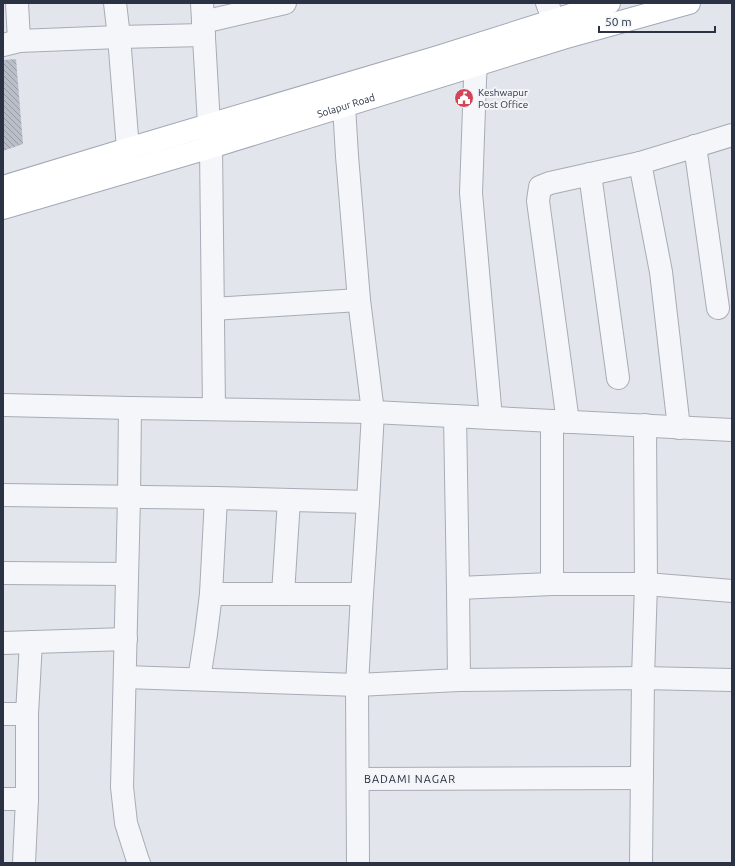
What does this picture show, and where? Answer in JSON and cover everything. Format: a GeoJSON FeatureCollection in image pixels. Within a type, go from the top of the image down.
{"type":"FeatureCollection","features":[{"type":"Feature","properties":{"kind":"main road"},"geometry":{"type":"LineString","coordinates":[[3,187],[128,148],[430,60],[550,12],[609,3]]}},
{"type":"Feature","properties":{"kind":"main road","name":"Solapur Road"},"geometry":{"type":"LineString","coordinates":[[3,208],[212,147],[563,38],[689,3]]}},
{"type":"Feature","properties":{"kind":"street"},"geometry":{"type":"LineString","coordinates":[[17,3],[11,43],[119,37],[285,3]]}},
{"type":"Feature","properties":{"kind":"street"},"geometry":{"type":"LineString","coordinates":[[115,3],[128,148]]}},
{"type":"Feature","properties":{"kind":"street"},"geometry":{"type":"LineString","coordinates":[[203,20],[209,125],[212,147],[214,409]]}},
{"type":"Feature","properties":{"kind":"street"},"geometry":{"type":"LineString","coordinates":[[476,65],[471,193],[491,418]]}},
{"type":"Feature","properties":{"kind":"street"},"geometry":{"type":"LineString","coordinates":[[344,106],[359,300],[373,412],[357,685],[358,863]]}},
{"type":"Feature","properties":{"kind":"street"},"geometry":{"type":"LineString","coordinates":[[552,584],[560,421],[538,201],[540,187],[550,183],[640,163],[732,135]]}},
{"type":"Feature","properties":{"kind":"street"},"geometry":{"type":"LineString","coordinates":[[695,146],[718,308]]}},
{"type":"Feature","properties":{"kind":"street"},"geometry":{"type":"LineString","coordinates":[[640,163],[661,272],[679,428]]}},
{"type":"Feature","properties":{"kind":"street"},"geometry":{"type":"LineString","coordinates":[[590,174],[618,378]]}},
{"type":"Feature","properties":{"kind":"street"},"geometry":{"type":"LineString","coordinates":[[213,309],[359,300]]}},
{"type":"Feature","properties":{"kind":"street"},"geometry":{"type":"LineString","coordinates":[[3,405],[373,412],[732,430]]}},
{"type":"Feature","properties":{"kind":"street"},"geometry":{"type":"LineString","coordinates":[[130,408],[122,787],[126,823],[139,863]]}},
{"type":"Feature","properties":{"kind":"street"},"geometry":{"type":"LineString","coordinates":[[455,416],[458,680]]}},
{"type":"Feature","properties":{"kind":"street"},"geometry":{"type":"LineString","coordinates":[[641,863],[643,678],[646,584],[645,426]]}},
{"type":"Feature","properties":{"kind":"street"},"geometry":{"type":"LineString","coordinates":[[3,495],[368,502]]}},
{"type":"Feature","properties":{"kind":"street"},"geometry":{"type":"LineString","coordinates":[[198,679],[211,594],[216,498]]}},
{"type":"Feature","properties":{"kind":"street"},"geometry":{"type":"LineString","coordinates":[[283,594],[289,500]]}},
{"type":"Feature","properties":{"kind":"street"},"geometry":{"type":"LineString","coordinates":[[3,573],[127,574]]}},
{"type":"Feature","properties":{"kind":"street"},"geometry":{"type":"LineString","coordinates":[[458,588],[552,584],[646,584],[732,591]]}},
{"type":"Feature","properties":{"kind":"street"},"geometry":{"type":"LineString","coordinates":[[211,594],[362,594]]}},
{"type":"Feature","properties":{"kind":"street"},"geometry":{"type":"LineString","coordinates":[[3,642],[126,639]]}},
{"type":"Feature","properties":{"kind":"street"},"geometry":{"type":"LineString","coordinates":[[24,863],[27,799],[27,714],[31,642]]}},
{"type":"Feature","properties":{"kind":"street"},"geometry":{"type":"LineString","coordinates":[[125,677],[357,685],[458,680],[643,678],[732,680]]}},
{"type":"Feature","properties":{"kind":"street"},"geometry":{"type":"LineString","coordinates":[[3,714],[27,714]]}},
{"type":"Feature","properties":{"kind":"street"},"geometry":{"type":"LineString","coordinates":[[358,779],[642,778]]}},
{"type":"Feature","properties":{"kind":"street"},"geometry":{"type":"LineString","coordinates":[[3,799],[27,799]]}},
{"type":"Feature","properties":{"kind":"building"},"geometry":{"type":"Polygon","coordinates":[[[16,59],[23,144],[3,151],[3,60],[16,59]]]}},
{"type":"Feature","properties":{"kind":"place","name":"Keshwapur Post Office"},"geometry":{"type":"Point","coordinates":[464,98]}},
{"type":"Feature","properties":{"kind":"district","name":"BADAMI NAGAR"},"geometry":{"type":"Point","coordinates":[410,779]}}]}
